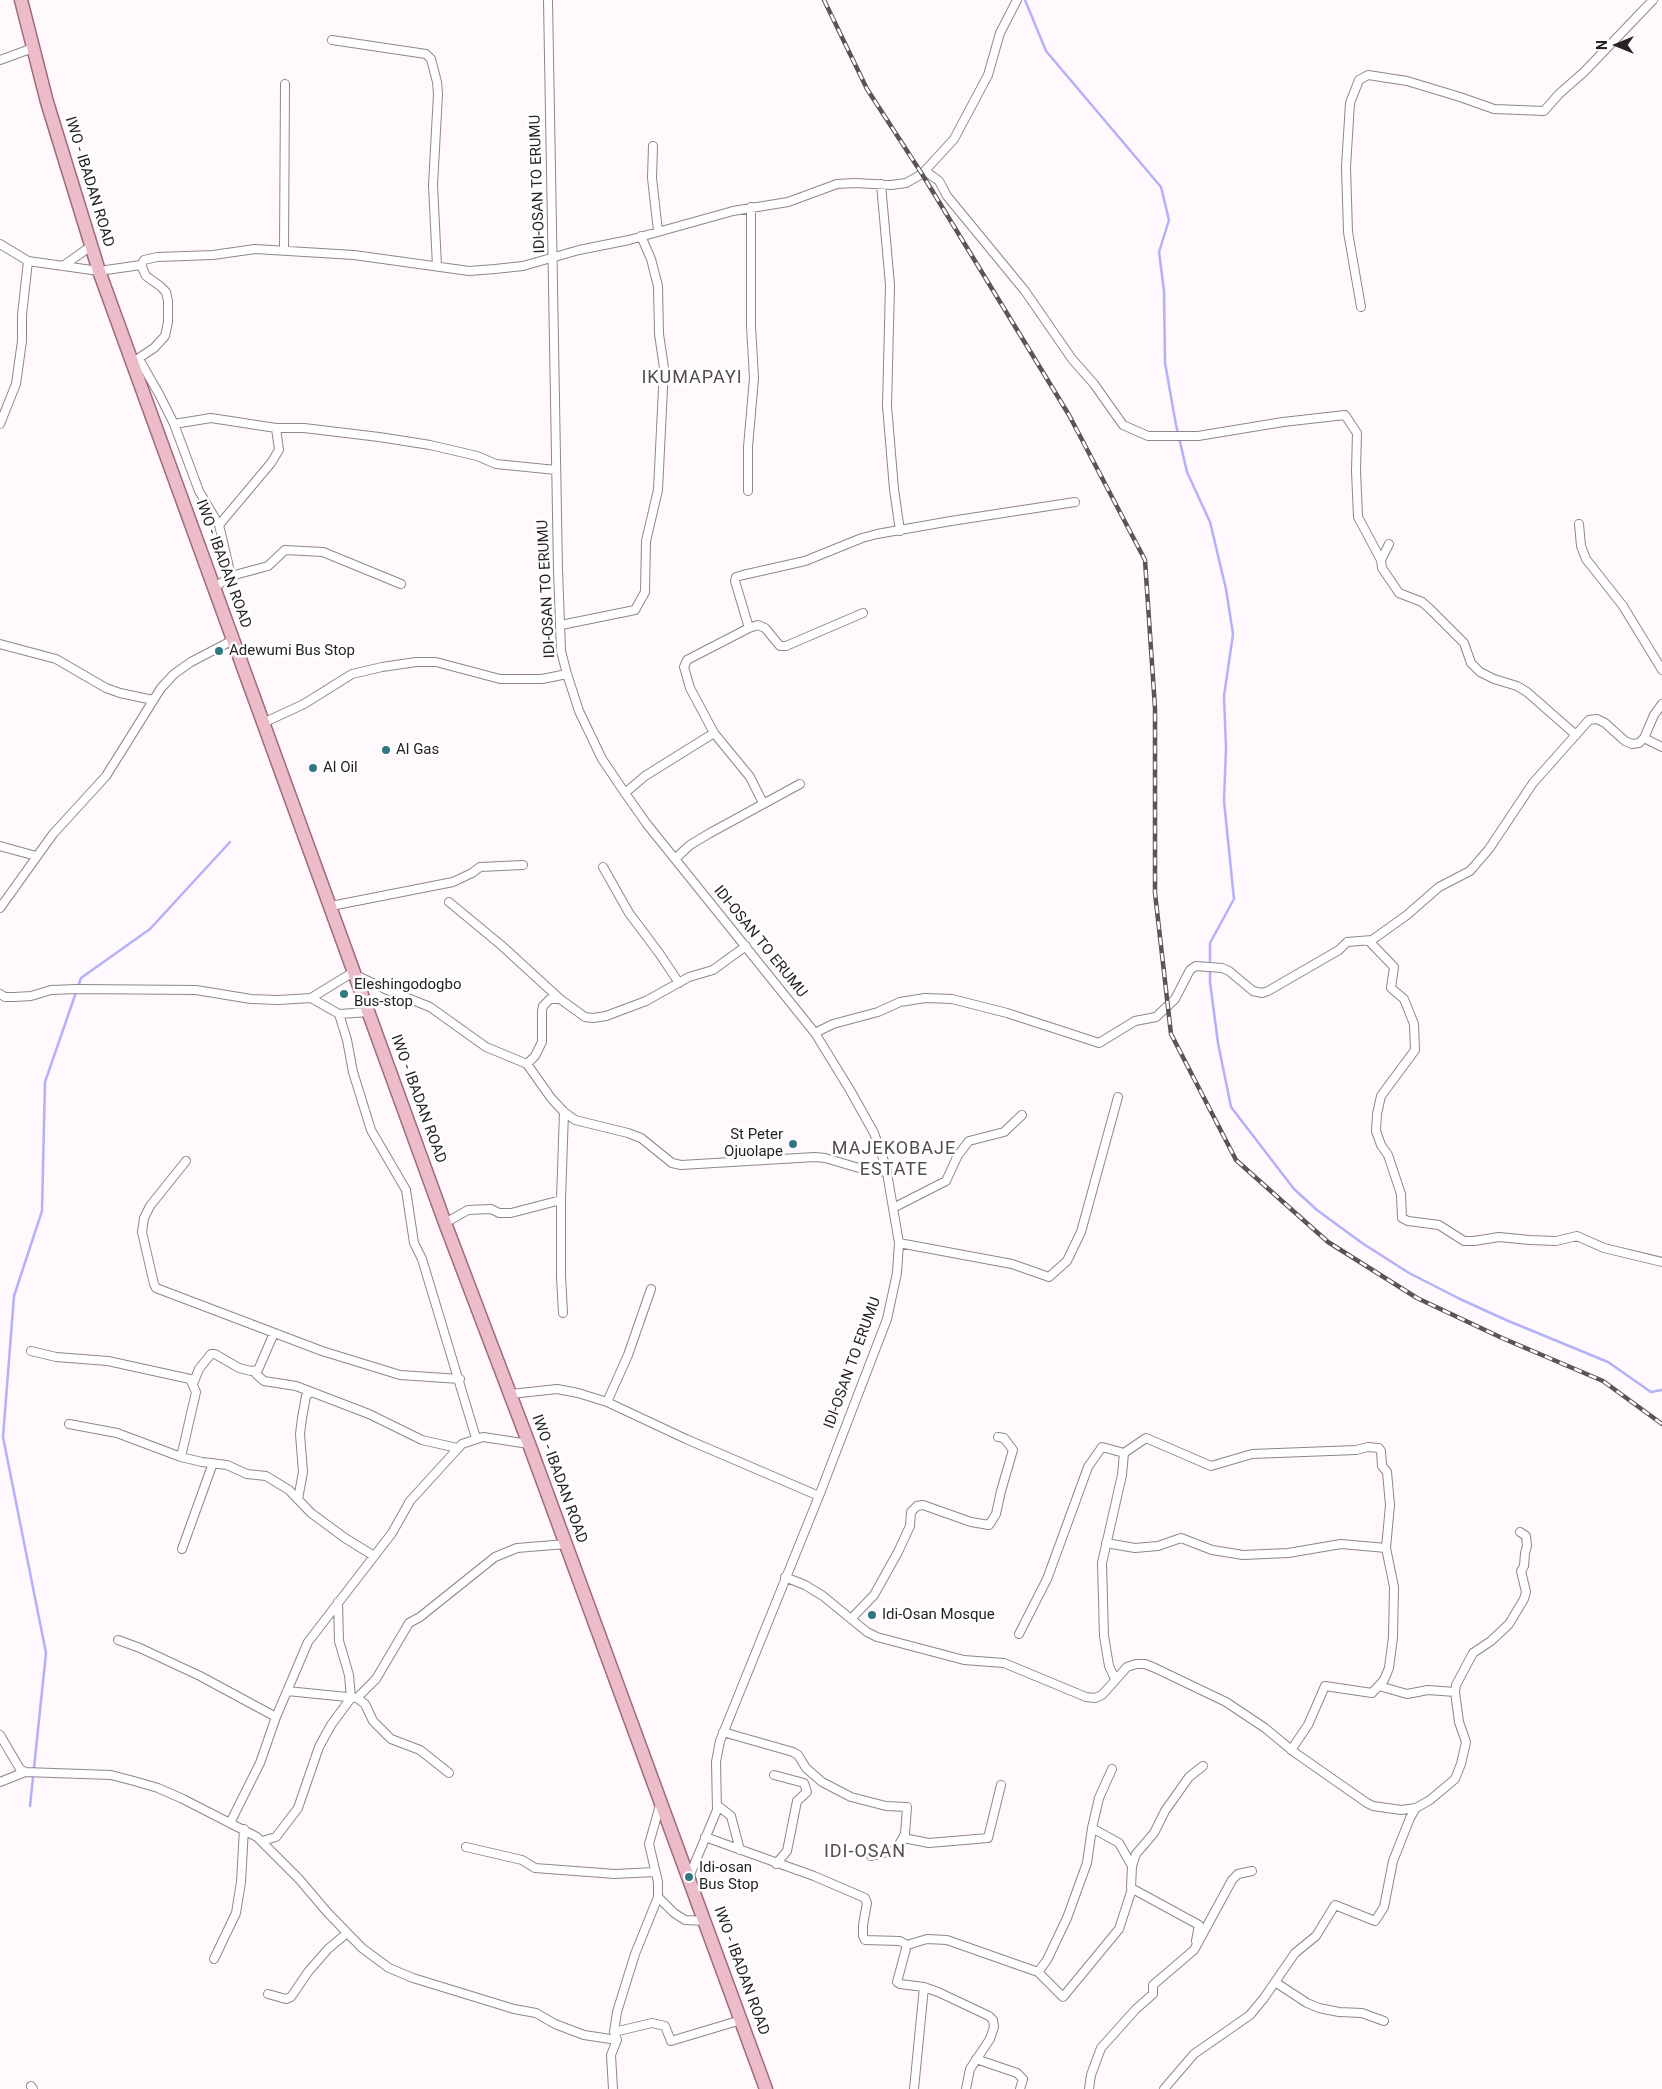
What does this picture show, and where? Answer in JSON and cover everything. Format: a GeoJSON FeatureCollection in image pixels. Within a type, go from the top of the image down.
{"type":"FeatureCollection","features":[{"type":"Feature","properties":{"kind":"main road","name":"IWO - IBADAN ROAD"},"geometry":{"type":"LineString","coordinates":[[21,0],[33,48],[99,271],[135,361],[233,640],[356,973],[445,1223],[511,1394],[766,2089]]}},
{"type":"Feature","properties":{"kind":"street","name":"IDI-OSAN TO ERUMU"},"geometry":{"type":"LineString","coordinates":[[548,0],[554,256],[556,470],[562,652],[567,674],[579,711],[602,760],[646,823],[815,1033],[874,1133],[887,1172],[899,1244],[896,1273],[887,1319],[819,1496],[720,1741],[716,1762],[718,1806],[689,1877]]}},
{"type":"Feature","properties":{"kind":"street"},"geometry":{"type":"LineString","coordinates":[[922,174],[954,139],[978,95],[993,61],[1000,33],[1017,0]]}},
{"type":"Feature","properties":{"kind":"street"},"geometry":{"type":"LineString","coordinates":[[1361,308],[1348,232],[1346,175],[1350,103],[1359,80],[1368,76],[1407,81],[1460,96],[1494,109],[1544,111],[1653,0]]}},
{"type":"Feature","properties":{"kind":"street"},"geometry":{"type":"LineString","coordinates":[[332,40],[418,52],[426,54],[431,58],[438,94],[433,186],[437,266]]}},
{"type":"Feature","properties":{"kind":"street"},"geometry":{"type":"LineString","coordinates":[[0,60],[33,48]]}},
{"type":"Feature","properties":{"kind":"street"},"geometry":{"type":"LineString","coordinates":[[284,250],[286,84]]}},
{"type":"Feature","properties":{"kind":"street"},"geometry":{"type":"LineString","coordinates":[[653,146],[652,178],[658,231]]}},
{"type":"Feature","properties":{"kind":"street"},"geometry":{"type":"LineString","coordinates":[[0,244],[28,261],[99,271],[141,265],[144,260],[157,257],[213,255],[255,249],[354,255],[469,271],[523,266],[554,256],[629,240],[751,207],[788,202],[837,184],[891,185],[906,182],[928,173],[939,180],[947,196],[1025,291],[1072,359],[1094,384],[1123,424],[1148,436],[1198,436],[1283,422],[1345,415],[1357,433],[1358,517],[1381,560],[1386,576],[1399,593],[1422,602],[1435,614],[1464,644],[1471,663],[1480,672],[1517,686],[1527,692],[1576,735]]}},
{"type":"Feature","properties":{"kind":"street"},"geometry":{"type":"LineString","coordinates":[[882,184],[890,285],[887,406],[894,489],[900,530]]}},
{"type":"Feature","properties":{"kind":"street"},"geometry":{"type":"LineString","coordinates":[[748,491],[748,447],[754,378],[751,326],[751,207]]}},
{"type":"Feature","properties":{"kind":"street"},"geometry":{"type":"LineString","coordinates":[[561,625],[635,610],[645,592],[646,541],[658,490],[664,368],[659,334],[658,286],[651,259],[642,236]]}},
{"type":"Feature","properties":{"kind":"street"},"geometry":{"type":"LineString","coordinates":[[64,266],[91,246]]}},
{"type":"Feature","properties":{"kind":"street"},"geometry":{"type":"LineString","coordinates":[[0,424],[16,384],[22,341],[22,315],[28,261]]}},
{"type":"Feature","properties":{"kind":"street"},"geometry":{"type":"LineString","coordinates":[[141,265],[146,276],[166,292],[168,322],[165,336],[154,348],[135,361],[159,394],[174,424],[199,491],[219,525],[231,576]]}},
{"type":"Feature","properties":{"kind":"street"},"geometry":{"type":"LineString","coordinates":[[174,424],[211,418],[276,428],[304,428],[379,437],[430,445],[477,456],[496,464],[556,470]]}},
{"type":"Feature","properties":{"kind":"street"},"geometry":{"type":"LineString","coordinates":[[219,525],[271,463],[279,450],[276,428]]}},
{"type":"Feature","properties":{"kind":"street"},"geometry":{"type":"LineString","coordinates":[[749,628],[745,609],[737,592],[736,577],[805,561],[862,538],[951,520],[1075,502]]}},
{"type":"Feature","properties":{"kind":"street"},"geometry":{"type":"LineString","coordinates":[[1579,524],[1581,546],[1586,559],[1623,606],[1662,670]]}},
{"type":"Feature","properties":{"kind":"street"},"geometry":{"type":"LineString","coordinates":[[1381,560],[1389,544]]}},
{"type":"Feature","properties":{"kind":"street"},"geometry":{"type":"LineString","coordinates":[[215,587],[231,576],[268,566],[285,550],[323,552],[401,584]]}},
{"type":"Feature","properties":{"kind":"street"},"geometry":{"type":"LineString","coordinates":[[763,803],[750,776],[714,733],[690,688],[684,667],[687,660],[758,625],[765,628],[780,646],[786,646],[816,635],[863,613]]}},
{"type":"Feature","properties":{"kind":"street"},"geometry":{"type":"LineString","coordinates":[[0,908],[36,856],[106,776],[161,688],[174,674],[191,662],[233,640]]}},
{"type":"Feature","properties":{"kind":"street"},"geometry":{"type":"LineString","coordinates":[[0,644],[56,659],[106,688],[153,700]]}},
{"type":"Feature","properties":{"kind":"street"},"geometry":{"type":"LineString","coordinates":[[263,723],[304,704],[352,674],[382,667],[416,662],[436,662],[500,678],[542,679],[567,674]]}},
{"type":"Feature","properties":{"kind":"street"},"geometry":{"type":"LineString","coordinates":[[815,1033],[833,1024],[878,1012],[900,1002],[925,998],[943,998],[1007,1014],[1099,1043],[1136,1022],[1156,1017],[1175,999],[1190,970],[1196,966],[1229,971],[1237,980],[1253,991],[1262,992],[1339,950],[1347,942],[1369,941],[1407,915],[1440,888],[1470,871],[1489,849],[1533,784],[1589,720],[1593,718],[1605,723],[1625,741],[1632,744],[1639,743],[1644,738],[1654,715],[1662,704]]}},
{"type":"Feature","properties":{"kind":"street"},"geometry":{"type":"LineString","coordinates":[[624,792],[645,776],[714,733]]}},
{"type":"Feature","properties":{"kind":"street"},"geometry":{"type":"LineString","coordinates":[[1644,738],[1662,747]]}},
{"type":"Feature","properties":{"kind":"street"},"geometry":{"type":"LineString","coordinates":[[676,858],[690,845],[800,784]]}},
{"type":"Feature","properties":{"kind":"street"},"geometry":{"type":"LineString","coordinates":[[0,846],[36,856]]}},
{"type":"Feature","properties":{"kind":"street"},"geometry":{"type":"LineString","coordinates":[[331,906],[453,882],[480,867],[523,865]]}},
{"type":"Feature","properties":{"kind":"street"},"geometry":{"type":"LineString","coordinates":[[603,867],[629,913],[679,983]]}},
{"type":"Feature","properties":{"kind":"street"},"geometry":{"type":"LineString","coordinates":[[449,902],[501,945],[560,999],[580,1014],[593,1018],[606,1016],[646,1000],[689,977],[713,970],[746,946]]}},
{"type":"Feature","properties":{"kind":"street"},"geometry":{"type":"LineString","coordinates":[[1369,941],[1394,967],[1392,988],[1404,998],[1414,1024],[1415,1050],[1381,1096],[1377,1114],[1376,1131],[1380,1145],[1388,1155],[1401,1194],[1402,1218],[1408,1221],[1440,1226],[1464,1241],[1499,1237],[1556,1241],[1577,1236],[1604,1248],[1662,1262]]}},
{"type":"Feature","properties":{"kind":"street"},"geometry":{"type":"LineString","coordinates":[[0,994],[14,997],[31,996],[51,990],[77,989],[196,990],[251,999],[278,1000],[311,998],[356,973],[385,990],[430,1007],[486,1047],[526,1064],[551,1098],[564,1112],[575,1120],[628,1132],[641,1138],[672,1163],[681,1165],[815,1157],[825,1158],[858,1168],[887,1172]]}},
{"type":"Feature","properties":{"kind":"street"},"geometry":{"type":"LineString","coordinates":[[311,998],[339,1014],[370,1012]]}},
{"type":"Feature","properties":{"kind":"street"},"geometry":{"type":"LineString","coordinates":[[526,1064],[534,1056],[542,1042],[543,1006],[550,1000],[560,999]]}},
{"type":"Feature","properties":{"kind":"street"},"geometry":{"type":"LineString","coordinates":[[339,1014],[347,1040],[353,1072],[372,1130],[406,1190],[414,1243],[422,1259],[460,1379],[476,1438]]}},
{"type":"Feature","properties":{"kind":"street"},"geometry":{"type":"LineString","coordinates":[[899,1244],[1012,1264],[1049,1277],[1067,1261],[1081,1232],[1118,1097]]}},
{"type":"Feature","properties":{"kind":"street"},"geometry":{"type":"LineString","coordinates":[[563,1313],[560,1276],[564,1112]]}},
{"type":"Feature","properties":{"kind":"street"},"geometry":{"type":"LineString","coordinates":[[894,1207],[946,1181],[958,1155],[969,1141],[1004,1132],[1022,1114]]}},
{"type":"Feature","properties":{"kind":"street"},"geometry":{"type":"LineString","coordinates":[[186,1161],[150,1206],[144,1218],[142,1232],[154,1284],[160,1290],[322,1350],[400,1375],[460,1379]]}},
{"type":"Feature","properties":{"kind":"street"},"geometry":{"type":"LineString","coordinates":[[445,1223],[468,1210],[483,1211],[491,1209],[499,1213],[511,1213],[561,1200]]}},
{"type":"Feature","properties":{"kind":"street"},"geometry":{"type":"LineString","coordinates":[[607,1402],[628,1354],[651,1289]]}},
{"type":"Feature","properties":{"kind":"street"},"geometry":{"type":"LineString","coordinates":[[193,1384],[199,1369],[211,1354],[215,1354],[239,1368],[255,1371],[260,1368],[274,1333]]}},
{"type":"Feature","properties":{"kind":"street"},"geometry":{"type":"LineString","coordinates":[[30,1350],[56,1357],[108,1361],[190,1378],[196,1392],[181,1457]]}},
{"type":"Feature","properties":{"kind":"street"},"geometry":{"type":"LineString","coordinates":[[255,1371],[264,1381],[285,1383],[311,1392],[369,1414],[422,1440],[457,1448]]}},
{"type":"Feature","properties":{"kind":"street"},"geometry":{"type":"LineString","coordinates":[[511,1394],[557,1389],[607,1402],[686,1439],[819,1496]]}},
{"type":"Feature","properties":{"kind":"street"},"geometry":{"type":"LineString","coordinates":[[298,1498],[303,1472],[300,1434],[306,1396],[311,1392]]}},
{"type":"Feature","properties":{"kind":"street"},"geometry":{"type":"LineString","coordinates":[[69,1424],[117,1433],[181,1457],[227,1464],[247,1474],[266,1476],[289,1490],[311,1513],[374,1556]]}},
{"type":"Feature","properties":{"kind":"street"},"geometry":{"type":"LineString","coordinates":[[227,1819],[260,1763],[276,1717],[308,1642],[392,1533],[410,1501],[457,1448],[476,1438],[483,1437],[529,1444]]}},
{"type":"Feature","properties":{"kind":"street"},"geometry":{"type":"LineString","coordinates":[[851,1619],[874,1595],[898,1552],[910,1526],[911,1512],[917,1506],[923,1505],[971,1522],[989,1525],[996,1514],[1013,1450],[1004,1438],[998,1437]]}},
{"type":"Feature","properties":{"kind":"street"},"geometry":{"type":"LineString","coordinates":[[1115,1680],[1108,1666],[1103,1629],[1102,1564],[1122,1475],[1124,1454],[1146,1438],[1211,1466],[1252,1454],[1379,1448],[1382,1466],[1387,1472],[1390,1505],[1386,1548],[1394,1586],[1394,1637],[1389,1668],[1384,1680],[1372,1693],[1325,1686],[1308,1725],[1291,1750]]}},
{"type":"Feature","properties":{"kind":"street"},"geometry":{"type":"LineString","coordinates":[[1019,1634],[1047,1579],[1088,1467],[1102,1447],[1124,1454]]}},
{"type":"Feature","properties":{"kind":"street"},"geometry":{"type":"LineString","coordinates":[[182,1549],[213,1463]]}},
{"type":"Feature","properties":{"kind":"street"},"geometry":{"type":"LineString","coordinates":[[785,1578],[805,1584],[823,1596],[867,1632],[877,1637],[964,1660],[1004,1663],[1086,1697],[1095,1698],[1102,1695],[1127,1667],[1144,1664],[1156,1668],[1226,1702],[1265,1728],[1291,1750],[1367,1803],[1373,1806],[1401,1810],[1416,1808],[1430,1800],[1455,1779],[1466,1742],[1459,1722],[1455,1692],[1473,1653],[1491,1641],[1509,1624],[1524,1598],[1526,1592],[1521,1571],[1524,1566],[1527,1546],[1526,1536],[1520,1532]]}},
{"type":"Feature","properties":{"kind":"street"},"geometry":{"type":"LineString","coordinates":[[1106,1543],[1135,1548],[1158,1546],[1181,1538],[1212,1550],[1243,1555],[1288,1553],[1341,1544],[1386,1548]]}},
{"type":"Feature","properties":{"kind":"street"},"geometry":{"type":"LineString","coordinates":[[272,1853],[276,1837],[298,1808],[320,1747],[332,1725],[354,1698],[376,1679],[409,1623],[420,1617],[495,1557],[517,1548],[566,1544]]}},
{"type":"Feature","properties":{"kind":"street"},"geometry":{"type":"LineString","coordinates":[[338,1602],[339,1641],[354,1698]]}},
{"type":"Feature","properties":{"kind":"street"},"geometry":{"type":"LineString","coordinates":[[118,1640],[140,1648],[200,1676],[276,1717]]}},
{"type":"Feature","properties":{"kind":"street"},"geometry":{"type":"LineString","coordinates":[[1378,1686],[1407,1694],[1428,1690],[1455,1692]]}},
{"type":"Feature","properties":{"kind":"street"},"geometry":{"type":"LineString","coordinates":[[287,1691],[354,1698],[365,1704],[373,1721],[391,1739],[420,1750],[449,1773]]}},
{"type":"Feature","properties":{"kind":"street"},"geometry":{"type":"LineString","coordinates":[[723,1732],[793,1752],[798,1755],[806,1768],[822,1782],[851,1797],[886,1806],[906,1807],[905,1834],[896,1850],[871,1856]]}},
{"type":"Feature","properties":{"kind":"street"},"geometry":{"type":"LineString","coordinates":[[0,1735],[20,1769],[25,1772]]}},
{"type":"Feature","properties":{"kind":"street"},"geometry":{"type":"LineString","coordinates":[[705,1837],[776,1864],[814,1876],[865,1898],[868,1903],[863,1925],[865,1940],[900,1941],[907,1945],[928,1939],[947,1940],[1038,1972],[1063,1997],[1119,1930],[1132,1889],[1130,1886],[1132,1866],[1136,1854],[1154,1833],[1170,1804],[1189,1777],[1203,1766]]}},
{"type":"Feature","properties":{"kind":"street"},"geometry":{"type":"LineString","coordinates":[[1038,1972],[1047,1960],[1067,1918],[1087,1863],[1099,1798],[1112,1769]]}},
{"type":"Feature","properties":{"kind":"street"},"geometry":{"type":"LineString","coordinates":[[0,1782],[25,1772],[111,1775],[158,1788],[227,1819],[262,1841],[300,1879],[347,1932],[376,1959],[389,1968],[514,2009],[536,2013],[555,2024],[584,2035],[617,2040]]}},
{"type":"Feature","properties":{"kind":"street"},"geometry":{"type":"LineString","coordinates":[[774,1775],[804,1783],[806,1792],[797,1801],[787,1851],[776,1864]]}},
{"type":"Feature","properties":{"kind":"street"},"geometry":{"type":"LineString","coordinates":[[903,1838],[929,1843],[988,1838],[1001,1785]]}},
{"type":"Feature","properties":{"kind":"street"},"geometry":{"type":"LineString","coordinates":[[613,2089],[611,2054],[617,2040],[614,2032],[616,2012],[635,1954],[658,1897],[658,1882],[650,1844],[661,1802]]}},
{"type":"Feature","properties":{"kind":"street"},"geometry":{"type":"LineString","coordinates":[[718,1806],[731,1816],[740,1850]]}},
{"type":"Feature","properties":{"kind":"street"},"geometry":{"type":"LineString","coordinates":[[1164,2089],[1194,2054],[1250,2015],[1295,1954],[1316,1936],[1335,1905],[1375,1921],[1384,1907],[1392,1861],[1416,1808]]}},
{"type":"Feature","properties":{"kind":"street"},"geometry":{"type":"LineString","coordinates":[[1401,1810],[1410,1818]]}},
{"type":"Feature","properties":{"kind":"street"},"geometry":{"type":"LineString","coordinates":[[214,1959],[236,1913],[241,1882],[241,1828]]}},
{"type":"Feature","properties":{"kind":"street"},"geometry":{"type":"LineString","coordinates":[[1092,1828],[1119,1843],[1132,1866]]}},
{"type":"Feature","properties":{"kind":"street"},"geometry":{"type":"LineString","coordinates":[[262,1841],[276,1837]]}},
{"type":"Feature","properties":{"kind":"street"},"geometry":{"type":"LineString","coordinates":[[466,1847],[522,1860],[535,1868],[615,1874],[656,1872]]}},
{"type":"Feature","properties":{"kind":"street"},"geometry":{"type":"LineString","coordinates":[[1089,2089],[1091,2075],[1101,2048],[1136,2009],[1153,1994],[1153,1985],[1194,1950],[1232,1880],[1238,1874],[1252,1871]]}},
{"type":"Feature","properties":{"kind":"street"},"geometry":{"type":"LineString","coordinates":[[1132,1889],[1199,1926],[1194,1950]]}},
{"type":"Feature","properties":{"kind":"street"},"geometry":{"type":"LineString","coordinates":[[658,1897],[674,1913],[685,1920],[705,1921]]}},
{"type":"Feature","properties":{"kind":"street"},"geometry":{"type":"LineString","coordinates":[[268,1994],[286,1999],[290,1997],[328,1949],[347,1932]]}},
{"type":"Feature","properties":{"kind":"street"},"geometry":{"type":"LineString","coordinates":[[907,1945],[897,1982],[924,1987],[989,2016],[993,2020],[994,2027],[990,2039],[970,2069],[966,2089]]}},
{"type":"Feature","properties":{"kind":"street"},"geometry":{"type":"LineString","coordinates":[[1275,1982],[1307,2003],[1319,2008],[1339,2012],[1362,2013],[1384,2021]]}},
{"type":"Feature","properties":{"kind":"street"},"geometry":{"type":"LineString","coordinates":[[914,2089],[921,2034],[924,1987]]}},
{"type":"Feature","properties":{"kind":"street"},"geometry":{"type":"LineString","coordinates":[[614,2032],[652,2023],[665,2026],[671,2041],[741,2020]]}},
{"type":"Feature","properties":{"kind":"street"},"geometry":{"type":"LineString","coordinates":[[976,2059],[1017,2073],[1023,2078],[1020,2089]]}},
{"type":"Feature","properties":{"kind":"waterway"},"geometry":{"type":"LineString","coordinates":[[1025,0],[1046,51],[1161,187],[1169,220],[1159,252],[1164,291],[1165,363],[1187,472],[1210,522],[1226,589],[1233,634],[1224,696],[1226,748],[1224,801],[1234,899],[1210,943],[1210,982],[1218,1043],[1231,1107],[1294,1189],[1317,1210],[1362,1243],[1409,1273],[1460,1299],[1608,1362],[1651,1392],[1662,1390]]}},
{"type":"Feature","properties":{"kind":"waterway"},"geometry":{"type":"LineString","coordinates":[[30,1806],[46,1653],[3,1437],[14,1296],[42,1211],[45,1082],[81,978],[150,929],[230,842]]}},
{"type":"Feature","properties":{"kind":"railway"},"geometry":{"type":"LineString","coordinates":[[824,0],[867,89],[922,174],[1069,415],[1145,560],[1155,708],[1155,893],[1171,1034],[1236,1160],[1328,1242],[1417,1298],[1502,1338],[1603,1381],[1662,1424]]}},
{"type":"Feature","properties":{"kind":"place","name":"Adewumi Bus Stop"},"geometry":{"type":"Point","coordinates":[219,651]}},
{"type":"Feature","properties":{"kind":"place","name":"Al Gas"},"geometry":{"type":"Point","coordinates":[386,750]}},
{"type":"Feature","properties":{"kind":"place","name":"Al Oil"},"geometry":{"type":"Point","coordinates":[313,768]}},
{"type":"Feature","properties":{"kind":"place","name":"Eleshingodogbo Bus-stop"},"geometry":{"type":"Point","coordinates":[344,994]}},
{"type":"Feature","properties":{"kind":"place","name":"St Peter Ojuolape"},"geometry":{"type":"Point","coordinates":[793,1144]}},
{"type":"Feature","properties":{"kind":"place","name":"Idi-Osan Mosque"},"geometry":{"type":"Point","coordinates":[872,1615]}},
{"type":"Feature","properties":{"kind":"place","name":"Idi-osan Bus Stop"},"geometry":{"type":"Point","coordinates":[689,1877]}},
{"type":"Feature","properties":{"kind":"district","name":"IKUMAPAYI"},"geometry":{"type":"Point","coordinates":[692,378]}},
{"type":"Feature","properties":{"kind":"district","name":"MAJEKOBAJE ESTATE"},"geometry":{"type":"Point","coordinates":[894,1159]}},
{"type":"Feature","properties":{"kind":"district","name":"IDI-OSAN"},"geometry":{"type":"Point","coordinates":[865,1852]}}]}
